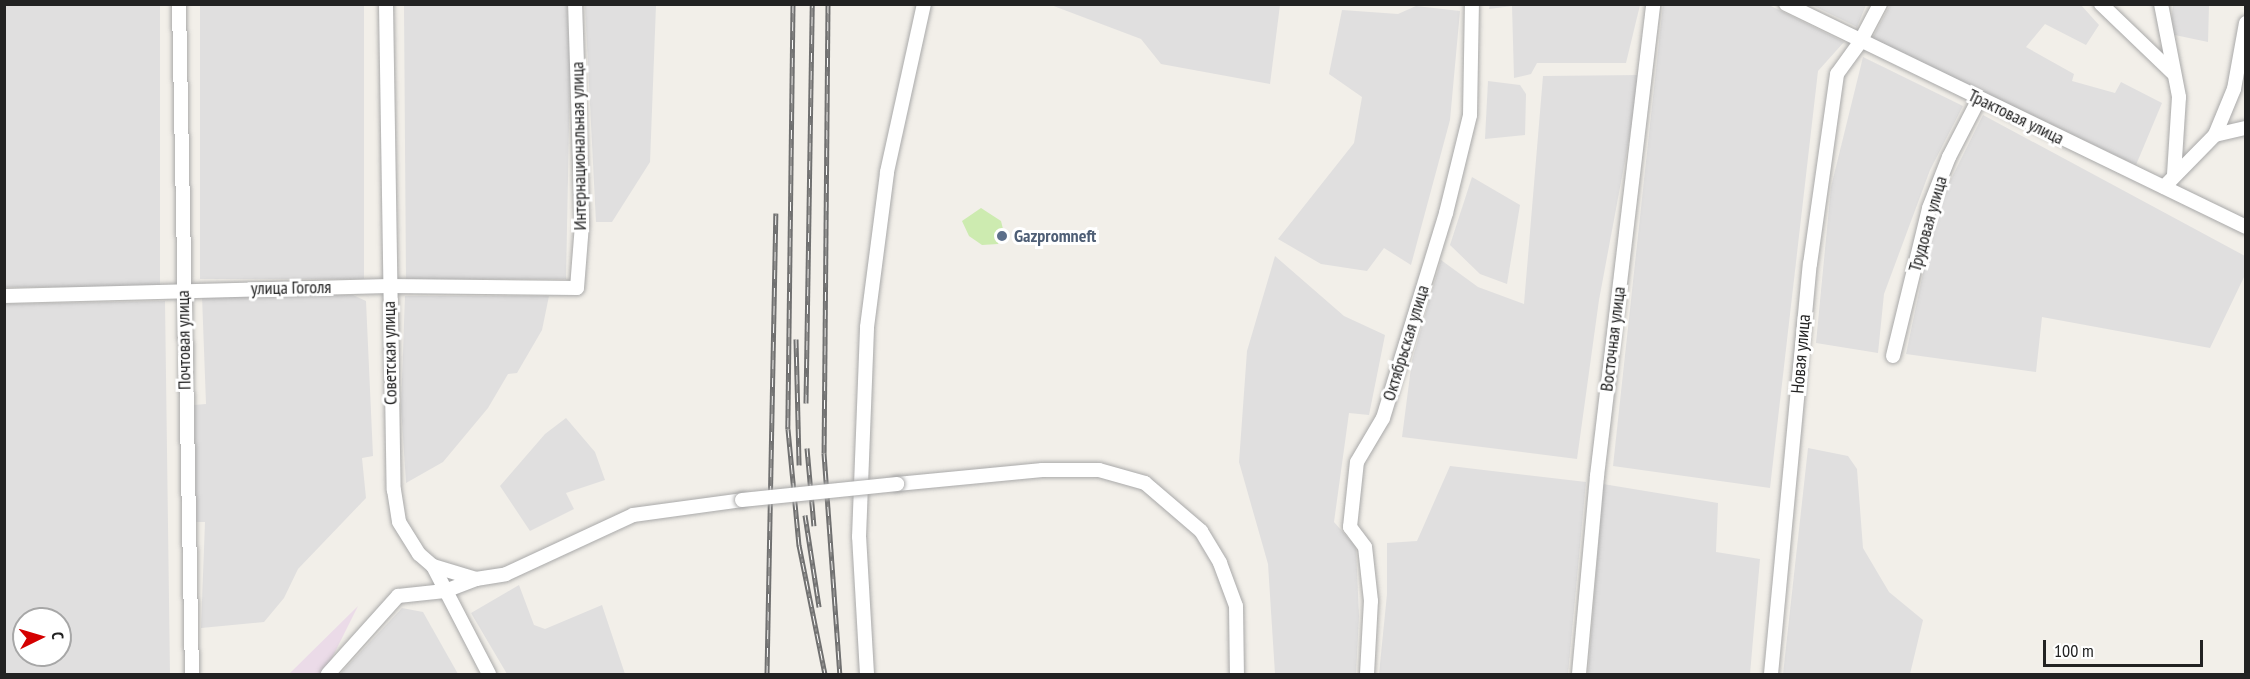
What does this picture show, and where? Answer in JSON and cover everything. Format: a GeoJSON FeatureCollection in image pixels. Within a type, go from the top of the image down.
{"type":"FeatureCollection","features":[{"type":"Feature","properties":{"kind":"street","name":"Почтовая улица"},"geometry":{"type":"LineString","coordinates":[[179,4],[192,675]]}},
{"type":"Feature","properties":{"kind":"street","name":"Советская улица"},"geometry":{"type":"LineString","coordinates":[[386,4],[394,490],[399,522],[419,554],[433,566],[489,675]]}},
{"type":"Feature","properties":{"kind":"street","name":"Интернациональная улица"},"geometry":{"type":"LineString","coordinates":[[575,4],[582,224],[577,288]]}},
{"type":"Feature","properties":{"kind":"street"},"geometry":{"type":"LineString","coordinates":[[867,675],[859,537],[867,327],[887,172],[924,4]]}},
{"type":"Feature","properties":{"kind":"street","name":"Октябрьская улица"},"geometry":{"type":"LineString","coordinates":[[1367,675],[1371,601],[1365,547],[1350,527],[1357,462],[1383,418],[1446,213],[1470,115],[1472,4]]}},
{"type":"Feature","properties":{"kind":"street","name":"Восточная улица"},"geometry":{"type":"LineString","coordinates":[[1579,675],[1597,476],[1653,4]]}},
{"type":"Feature","properties":{"kind":"street","name":"Трактовая улица"},"geometry":{"type":"LineString","coordinates":[[1786,4],[1860,42],[2246,227]]}},
{"type":"Feature","properties":{"kind":"street","name":"Новая улица"},"geometry":{"type":"LineString","coordinates":[[1771,675],[1810,264],[1837,74],[1860,42],[1880,4]]}},
{"type":"Feature","properties":{"kind":"street"},"geometry":{"type":"LineString","coordinates":[[2101,4],[2173,73]]}},
{"type":"Feature","properties":{"kind":"street"},"geometry":{"type":"LineString","coordinates":[[2161,4],[2179,97],[2174,174]]}},
{"type":"Feature","properties":{"kind":"street"},"geometry":{"type":"LineString","coordinates":[[2164,188],[2174,174],[2215,135],[2234,89],[2246,23]]}},
{"type":"Feature","properties":{"kind":"street","name":"Трудовая улица"},"geometry":{"type":"LineString","coordinates":[[1893,356],[1929,208],[1979,99]]}},
{"type":"Feature","properties":{"kind":"street"},"geometry":{"type":"LineString","coordinates":[[2215,135],[2246,128]]}},
{"type":"Feature","properties":{"kind":"street","name":"улица Гоголя"},"geometry":{"type":"LineString","coordinates":[[4,296],[389,286],[577,288]]}},
{"type":"Feature","properties":{"kind":"street"},"geometry":{"type":"LineString","coordinates":[[328,675],[398,596],[445,591],[476,579],[506,574],[633,515],[742,500],[897,484],[1042,470],[1099,470],[1145,483],[1201,531],[1220,562],[1236,606],[1237,675]]}},
{"type":"Feature","properties":{"kind":"street"},"geometry":{"type":"LineString","coordinates":[[433,566],[476,579]]}},
{"type":"Feature","properties":{"kind":"shaded area"},"geometry":{"type":"Polygon","coordinates":[[[1490,4],[1640,5],[1626,63],[1537,63],[1531,74],[1514,78],[1512,6],[1489,9],[1490,4]]]}},
{"type":"Feature","properties":{"kind":"shaded area"},"geometry":{"type":"Polygon","coordinates":[[[4,5],[160,5],[160,287],[4,287],[4,5]]]}},
{"type":"Feature","properties":{"kind":"shaded area"},"geometry":{"type":"Polygon","coordinates":[[[200,5],[364,5],[364,279],[200,279],[200,5]]]}},
{"type":"Feature","properties":{"kind":"shaded area"},"geometry":{"type":"Polygon","coordinates":[[[404,5],[567,5],[570,72],[566,279],[406,279],[404,5]]]}},
{"type":"Feature","properties":{"kind":"shaded area"},"geometry":{"type":"Polygon","coordinates":[[[585,5],[656,5],[650,162],[612,222],[596,222],[585,5]]]}},
{"type":"Feature","properties":{"kind":"shaded area"},"geometry":{"type":"Polygon","coordinates":[[[1051,5],[1280,5],[1270,84],[1161,64],[1141,39],[1051,5]]]}},
{"type":"Feature","properties":{"kind":"shaded area"},"geometry":{"type":"Polygon","coordinates":[[[1663,5],[1769,5],[1844,42],[1818,71],[1770,488],[1613,466],[1663,5]]]}},
{"type":"Feature","properties":{"kind":"shaded area"},"geometry":{"type":"Polygon","coordinates":[[[1812,5],[1866,5],[1857,27],[1812,5]]]}},
{"type":"Feature","properties":{"kind":"shaded area"},"geometry":{"type":"Polygon","coordinates":[[[1890,5],[2081,5],[2099,25],[2086,45],[2045,24],[2026,47],[2074,74],[2072,81],[2115,93],[2121,82],[2162,103],[2136,165],[1872,39],[1890,5]]]}},
{"type":"Feature","properties":{"kind":"shaded area"},"geometry":{"type":"Polygon","coordinates":[[[2173,5],[2209,5],[2208,42],[2170,34],[2173,5]]]}},
{"type":"Feature","properties":{"kind":"shaded area"},"geometry":{"type":"Polygon","coordinates":[[[1416,6],[1460,11],[1450,120],[1411,265],[1384,248],[1367,271],[1321,264],[1278,239],[1354,143],[1362,97],[1329,74],[1342,10],[1398,14],[1416,6]]]}},
{"type":"Feature","properties":{"kind":"shaded area"},"geometry":{"type":"Polygon","coordinates":[[[1863,57],[1963,106],[1930,170],[1884,294],[1878,353],[1816,343],[1831,187],[1863,57]]]}},
{"type":"Feature","properties":{"kind":"shaded area"},"geometry":{"type":"Polygon","coordinates":[[[1641,75],[1599,300],[1577,459],[1402,437],[1412,360],[1441,260],[1478,287],[1524,304],[1543,76],[1641,75]]]}},
{"type":"Feature","properties":{"kind":"shaded area"},"geometry":{"type":"Polygon","coordinates":[[[1488,81],[1520,85],[1526,94],[1525,135],[1485,139],[1488,81]]]}},
{"type":"Feature","properties":{"kind":"shaded area"},"geometry":{"type":"Polygon","coordinates":[[[1983,115],[2245,256],[2245,275],[2210,348],[2042,317],[2036,372],[1906,354],[1937,207],[1983,115]]]}},
{"type":"Feature","properties":{"kind":"shaded area"},"geometry":{"type":"Polygon","coordinates":[[[1472,177],[1520,205],[1507,284],[1480,274],[1450,245],[1472,177]]]}},
{"type":"Feature","properties":{"kind":"shaded area"},"geometry":{"type":"Polygon","coordinates":[[[1275,256],[1344,316],[1385,335],[1369,415],[1349,413],[1334,522],[1356,547],[1359,616],[1356,674],[1275,674],[1268,564],[1239,462],[1247,351],[1275,256]]]}},
{"type":"Feature","properties":{"kind":"shaded area"},"geometry":{"type":"Polygon","coordinates":[[[353,295],[366,301],[373,456],[362,458],[366,498],[298,569],[284,598],[264,622],[201,628],[205,522],[196,522],[194,405],[206,404],[202,296],[353,295]]]}},
{"type":"Feature","properties":{"kind":"shaded area"},"geometry":{"type":"Polygon","coordinates":[[[405,296],[549,296],[542,330],[517,373],[508,374],[488,408],[443,462],[406,483],[401,406],[405,296]]]}},
{"type":"Feature","properties":{"kind":"shaded area"},"geometry":{"type":"Polygon","coordinates":[[[165,301],[170,674],[5,674],[5,304],[165,301]]]}},
{"type":"Feature","properties":{"kind":"shaded area"},"geometry":{"type":"Polygon","coordinates":[[[566,418],[595,452],[605,480],[566,493],[574,509],[530,531],[500,486],[545,434],[566,418]]]}},
{"type":"Feature","properties":{"kind":"shaded area"},"geometry":{"type":"Polygon","coordinates":[[[1808,448],[1848,456],[1857,469],[1863,548],[1889,592],[1923,620],[1910,674],[1783,674],[1808,448]]]}},
{"type":"Feature","properties":{"kind":"shaded area"},"geometry":{"type":"Polygon","coordinates":[[[1450,466],[1586,482],[1568,674],[1379,674],[1387,594],[1387,543],[1417,541],[1450,466]]]}},
{"type":"Feature","properties":{"kind":"shaded area"},"geometry":{"type":"Polygon","coordinates":[[[1603,484],[1718,503],[1716,552],[1760,559],[1750,674],[1588,674],[1603,484]]]}},
{"type":"Feature","properties":{"kind":"shaded area"},"geometry":{"type":"Polygon","coordinates":[[[519,585],[534,625],[545,629],[602,605],[625,674],[507,674],[471,613],[519,585]]]}},
{"type":"Feature","properties":{"kind":"shaded area"},"geometry":{"type":"Polygon","coordinates":[[[358,606],[324,674],[289,674],[358,606]]]}},
{"type":"Feature","properties":{"kind":"shaded area"},"geometry":{"type":"Polygon","coordinates":[[[402,608],[423,612],[458,674],[340,674],[402,608]]]}},
{"type":"Feature","properties":{"kind":"green space"},"geometry":{"type":"Polygon","coordinates":[[[981,208],[1001,221],[1004,233],[998,244],[982,245],[969,236],[962,221],[981,208]]]}},
{"type":"Feature","properties":{"kind":"railway"},"geometry":{"type":"LineString","coordinates":[[793,4],[788,429],[799,545],[825,674]]}},
{"type":"Feature","properties":{"kind":"railway"},"geometry":{"type":"LineString","coordinates":[[806,403],[812,4]]}},
{"type":"Feature","properties":{"kind":"railway"},"geometry":{"type":"LineString","coordinates":[[828,4],[824,453],[840,674]]}},
{"type":"Feature","properties":{"kind":"railway"},"geometry":{"type":"LineString","coordinates":[[767,674],[776,213]]}},
{"type":"Feature","properties":{"kind":"railway"},"geometry":{"type":"LineString","coordinates":[[796,339],[799,465]]}},
{"type":"Feature","properties":{"kind":"railway"},"geometry":{"type":"LineString","coordinates":[[807,448],[814,526]]}},
{"type":"Feature","properties":{"kind":"railway"},"geometry":{"type":"LineString","coordinates":[[805,515],[819,607]]}},
{"type":"Feature","properties":{"kind":"place","name":"Gazpromneft"},"geometry":{"type":"Point","coordinates":[1002,236]}}]}
